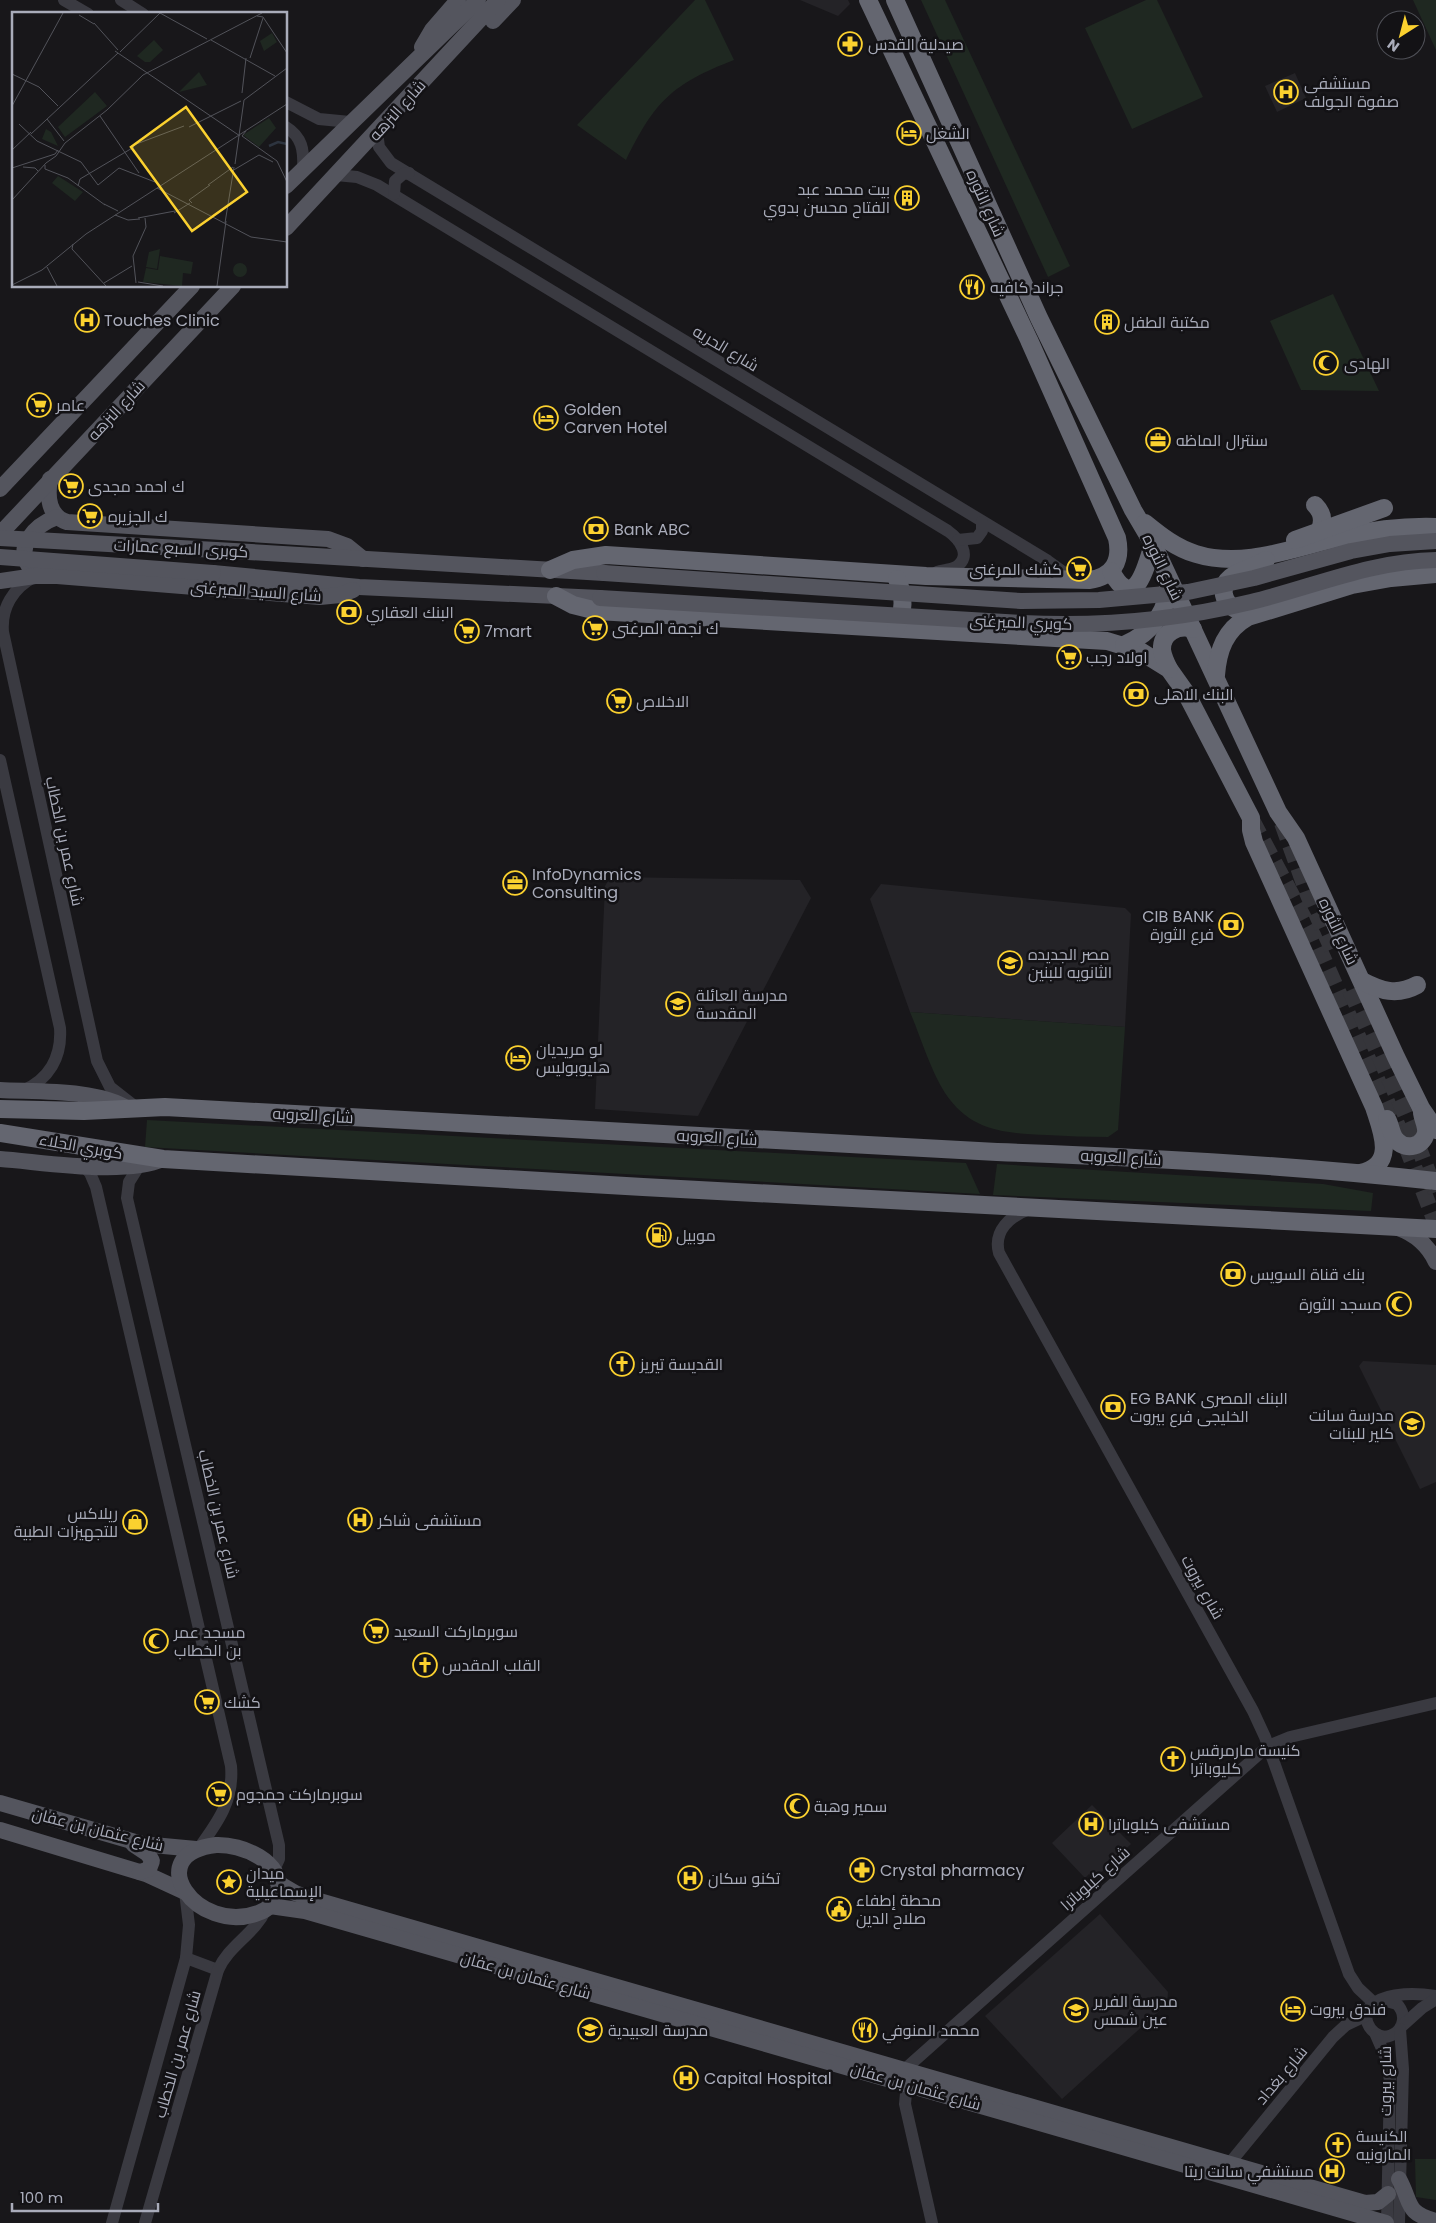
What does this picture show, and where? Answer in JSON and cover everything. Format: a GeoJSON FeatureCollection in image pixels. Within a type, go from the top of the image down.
{"type":"FeatureCollection","features":[{"type":"Feature","properties":{"kind":"highway","name":"شارع الثوره"},"geometry":{"type":"LineString","coordinates":[[868,0],[1029,340],[1117,538],[1118,553],[1111,572]]}},
{"type":"Feature","properties":{"kind":"highway","name":"شارع الثوره"},"geometry":{"type":"LineString","coordinates":[[895,0],[1025,288],[1137,517],[1153,544],[1278,812],[1296,838],[1421,1108],[1436,1130]]}},
{"type":"Feature","properties":{"kind":"highway"},"geometry":{"type":"LineString","coordinates":[[1315,505],[1321,514],[1322,524],[1320,529]]}},
{"type":"Feature","properties":{"kind":"highway"},"geometry":{"type":"LineString","coordinates":[[1254,615],[1229,605],[1225,598],[1225,585],[1233,575],[1257,566],[1288,543],[1320,529],[1384,508]]}},
{"type":"Feature","properties":{"kind":"highway"},"geometry":{"type":"LineString","coordinates":[[1137,517],[1172,543],[1198,554],[1226,559],[1273,554],[1374,530],[1436,527]]}},
{"type":"Feature","properties":{"kind":"highway"},"geometry":{"type":"LineString","coordinates":[[550,570],[573,560],[606,555],[926,576],[1100,579],[1111,572],[1116,581],[1122,586],[1130,588],[1138,584],[1143,576],[1153,544]]}},
{"type":"Feature","properties":{"kind":"highway"},"geometry":{"type":"LineString","coordinates":[[895,574],[901,588],[903,602],[902,616],[896,628]]}},
{"type":"Feature","properties":{"kind":"highway"},"geometry":{"type":"LineString","coordinates":[[1216,676],[1217,659],[1224,640],[1237,624],[1254,615],[1352,585],[1391,578],[1436,574]]}},
{"type":"Feature","properties":{"kind":"highway"},"geometry":{"type":"LineString","coordinates":[[1116,643],[1139,637],[1157,619],[1165,603],[1167,576]]}},
{"type":"Feature","properties":{"kind":"highway"},"geometry":{"type":"LineString","coordinates":[[556,596],[573,605],[597,611],[1116,643],[1148,655],[1169,670]]}},
{"type":"Feature","properties":{"kind":"highway"},"geometry":{"type":"LineString","coordinates":[[1193,629],[1180,628],[1171,631],[1165,638],[1162,652],[1169,670],[1186,693],[1251,818],[1254,842],[1374,1107],[1384,1138],[1384,1151],[1374,1167],[1360,1173]]}},
{"type":"Feature","properties":{"kind":"highway"},"geometry":{"type":"LineString","coordinates":[[1362,981],[1379,989],[1392,992],[1405,990],[1417,985]]}},
{"type":"Feature","properties":{"kind":"highway","name":"شارع العروبه"},"geometry":{"type":"LineString","coordinates":[[134,1108],[165,1107],[997,1152],[1126,1156],[1360,1173],[1436,1182]]}},
{"type":"Feature","properties":{"kind":"highway"},"geometry":{"type":"LineString","coordinates":[[1374,1107],[1386,1118],[1396,1140],[1401,1144],[1409,1146],[1419,1143],[1426,1134],[1426,1126],[1421,1108]]}},
{"type":"Feature","properties":{"kind":"highway","name":"كوبري الجلاء"},"geometry":{"type":"LineString","coordinates":[[0,1109],[65,1112],[134,1108]]}},
{"type":"Feature","properties":{"kind":"highway","name":"كوبري الجلاء"},"geometry":{"type":"LineString","coordinates":[[0,1133],[163,1159]]}},
{"type":"Feature","properties":{"kind":"highway"},"geometry":{"type":"LineString","coordinates":[[163,1159],[643,1188],[1436,1229]]}},
{"type":"Feature","properties":{"kind":"main road","name":"شارع النزهه"},"geometry":{"type":"LineString","coordinates":[[288,184],[350,122],[420,57],[428,35],[458,0]]}},
{"type":"Feature","properties":{"kind":"main road"},"geometry":{"type":"LineString","coordinates":[[420,57],[478,0]]}},
{"type":"Feature","properties":{"kind":"main road"},"geometry":{"type":"LineString","coordinates":[[435,67],[498,0]]}},
{"type":"Feature","properties":{"kind":"main road","name":"شارع النزهه"},"geometry":{"type":"LineString","coordinates":[[288,226],[377,132],[435,67],[451,61],[465,51],[513,0]]}},
{"type":"Feature","properties":{"kind":"main road","name":"شارع النزهه"},"geometry":{"type":"LineString","coordinates":[[3,483],[190,288]]}},
{"type":"Feature","properties":{"kind":"main road","name":"شارع النزهه"},"geometry":{"type":"LineString","coordinates":[[0,536],[50,480],[231,288]]}},
{"type":"Feature","properties":{"kind":"main road"},"geometry":{"type":"LineString","coordinates":[[50,480],[50,503],[57,517],[71,523],[328,539],[347,546],[363,559],[550,570]]}},
{"type":"Feature","properties":{"kind":"main road"},"geometry":{"type":"LineString","coordinates":[[39,576],[28,565],[24,556],[24,546],[37,528],[57,517]]}},
{"type":"Feature","properties":{"kind":"main road","name":"كوبرى السبع عمارات"},"geometry":{"type":"LineString","coordinates":[[0,536],[363,559]]}},
{"type":"Feature","properties":{"kind":"main road","name":"كوبري الميرغنى"},"geometry":{"type":"LineString","coordinates":[[550,570],[1021,600],[1098,600],[1188,592],[1238,582],[1351,551],[1390,544],[1436,541]]}},
{"type":"Feature","properties":{"kind":"main road","name":"كوبرى السبع عمارات"},"geometry":{"type":"LineString","coordinates":[[0,557],[204,572],[359,587]]}},
{"type":"Feature","properties":{"kind":"main road","name":"كوبري الميرغنى"},"geometry":{"type":"LineString","coordinates":[[600,598],[1035,624],[1097,624],[1144,621],[1198,614],[1267,598],[1366,569],[1436,560]]}},
{"type":"Feature","properties":{"kind":"main road","name":"شارع السيد الميرغنى"},"geometry":{"type":"LineString","coordinates":[[0,580],[39,576],[320,597],[340,595],[359,587],[600,598]]}},
{"type":"Feature","properties":{"kind":"main road","name":"شارع العروبه"},"geometry":{"type":"LineString","coordinates":[[0,1090],[100,1097],[134,1108]]}},
{"type":"Feature","properties":{"kind":"main road"},"geometry":{"type":"LineString","coordinates":[[0,1159],[83,1165],[139,1166],[163,1159]]}},
{"type":"Feature","properties":{"kind":"main road"},"geometry":{"type":"LineString","coordinates":[[1398,1228],[1413,1235],[1422,1242],[1436,1262]]}},
{"type":"Feature","properties":{"kind":"main road","name":"شارع عثمان بن عفان"},"geometry":{"type":"LineString","coordinates":[[0,1803],[122,1839],[155,1846],[198,1849]]}},
{"type":"Feature","properties":{"kind":"main road","name":"شارع عثمان بن عفان"},"geometry":{"type":"LineString","coordinates":[[0,1830],[140,1872],[186,1892]]}},
{"type":"Feature","properties":{"kind":"main road"},"geometry":{"type":"LineString","coordinates":[[122,1839],[146,1853],[152,1859],[150,1868],[140,1872]]}},
{"type":"Feature","properties":{"kind":"main road"},"geometry":{"type":"LineString","coordinates":[[216,1845],[240,1848],[261,1859],[276,1877],[277,1895],[268,1908],[242,1917],[224,1916],[200,1906],[186,1892],[181,1882],[179,1871],[183,1860],[198,1849],[216,1845]]}},
{"type":"Feature","properties":{"kind":"main road","name":"شارع عثمان بن عفان"},"geometry":{"type":"LineString","coordinates":[[276,1877],[295,1893],[1387,2223]]}},
{"type":"Feature","properties":{"kind":"main road","name":"شارع عثمان بن عفان"},"geometry":{"type":"LineString","coordinates":[[268,1908],[301,1910],[1228,2164],[1365,2204],[1378,2202],[1388,2194]]}},
{"type":"Feature","properties":{"kind":"main road"},"geometry":{"type":"LineString","coordinates":[[1399,2179],[1411,2209],[1418,2215],[1436,2221]]}},
{"type":"Feature","properties":{"kind":"street"},"geometry":{"type":"LineString","coordinates":[[64,0],[85,12]]}},
{"type":"Feature","properties":{"kind":"street"},"geometry":{"type":"LineString","coordinates":[[120,0],[140,12]]}},
{"type":"Feature","properties":{"kind":"street"},"geometry":{"type":"LineString","coordinates":[[289,104],[319,119],[350,122]]}},
{"type":"Feature","properties":{"kind":"street"},"geometry":{"type":"LineString","coordinates":[[288,121],[294,115],[289,104]]}},
{"type":"Feature","properties":{"kind":"street"},"geometry":{"type":"LineString","coordinates":[[288,129],[301,142],[303,168]]}},
{"type":"Feature","properties":{"kind":"street","name":"شارع الحريه"},"geometry":{"type":"LineString","coordinates":[[377,132],[379,147],[391,163],[1048,561],[1073,579]]}},
{"type":"Feature","properties":{"kind":"street"},"geometry":{"type":"LineString","coordinates":[[394,194],[395,181],[403,174],[409,173]]}},
{"type":"Feature","properties":{"kind":"street"},"geometry":{"type":"LineString","coordinates":[[336,175],[363,178],[394,194],[948,531],[958,540],[964,550],[963,558],[960,564],[951,569],[926,576]]}},
{"type":"Feature","properties":{"kind":"street"},"geometry":{"type":"LineString","coordinates":[[958,540],[972,540],[978,537],[982,531],[982,522]]}},
{"type":"Feature","properties":{"kind":"street","name":"شارع عمر بن الخطاب"},"geometry":{"type":"LineString","coordinates":[[39,576],[16,590],[5,610],[3,632],[5,667],[97,1061],[106,1081],[115,1092],[134,1108]]}},
{"type":"Feature","properties":{"kind":"street"},"geometry":{"type":"LineString","coordinates":[[0,760],[61,1036],[58,1054],[50,1070],[38,1083],[21,1092]]}},
{"type":"Feature","properties":{"kind":"street"},"geometry":{"type":"LineString","coordinates":[[83,1165],[96,1187],[231,1766],[232,1785],[225,1808],[198,1849]]}},
{"type":"Feature","properties":{"kind":"street","name":"شارع عمر بن الخطاب"},"geometry":{"type":"LineString","coordinates":[[139,1166],[129,1182],[127,1198],[279,1845],[276,1877]]}},
{"type":"Feature","properties":{"kind":"street","name":"شارع بيروت"},"geometry":{"type":"LineString","coordinates":[[1030,1208],[1015,1215],[1002,1228],[998,1238],[999,1253],[1254,1711],[1349,1974],[1358,1988],[1379,2001]]}},
{"type":"Feature","properties":{"kind":"street","name":"شارع كيلوباترا"},"geometry":{"type":"LineString","coordinates":[[907,2077],[1268,1746],[1290,1737],[1436,1703]]}},
{"type":"Feature","properties":{"kind":"street","name":"شارع عمر بن الخطاب"},"geometry":{"type":"LineString","coordinates":[[112,2223],[186,1958],[189,1925],[186,1892]]}},
{"type":"Feature","properties":{"kind":"street","name":"شارع عمر بن الخطاب"},"geometry":{"type":"LineString","coordinates":[[145,2223],[218,1970],[228,1952],[255,1927],[268,1908]]}},
{"type":"Feature","properties":{"kind":"street"},"geometry":{"type":"LineString","coordinates":[[186,1958],[218,1970]]}},
{"type":"Feature","properties":{"kind":"street"},"geometry":{"type":"LineString","coordinates":[[1408,1995],[1436,1998],[1389,2036],[1376,2034],[1368,2026],[1367,2015],[1379,2001],[1408,1995]]}},
{"type":"Feature","properties":{"kind":"street"},"geometry":{"type":"LineString","coordinates":[[1379,2001],[1392,2001],[1400,2007],[1404,2016],[1401,2027]]}},
{"type":"Feature","properties":{"kind":"street","name":"شارع بغداد"},"geometry":{"type":"LineString","coordinates":[[1228,2164],[1333,2037],[1350,2022],[1367,2015]]}},
{"type":"Feature","properties":{"kind":"street","name":"شارع بيروت"},"geometry":{"type":"LineString","coordinates":[[1399,2223],[1401,2027]]}},
{"type":"Feature","properties":{"kind":"street","name":"شارع بيروت"},"geometry":{"type":"LineString","coordinates":[[1376,2034],[1386,2060],[1390,2081],[1387,2223]]}},
{"type":"Feature","properties":{"kind":"street"},"geometry":{"type":"LineString","coordinates":[[907,2077],[905,2104],[932,2223]]}},
{"type":"Feature","properties":{"kind":"shaded area"},"geometry":{"type":"Polygon","coordinates":[[[695,0],[705,0],[734,60],[695,77],[668,97],[646,123],[626,160],[577,125],[695,0]]]}},
{"type":"Feature","properties":{"kind":"shaded area"},"geometry":{"type":"Polygon","coordinates":[[[800,0],[848,0],[850,4],[838,16],[800,0]]]}},
{"type":"Feature","properties":{"kind":"shaded area"},"geometry":{"type":"Polygon","coordinates":[[[921,0],[945,0],[1070,266],[1048,277],[921,0]]]}},
{"type":"Feature","properties":{"kind":"shaded area"},"geometry":{"type":"Polygon","coordinates":[[[1146,0],[1157,0],[1203,97],[1132,129],[1085,28],[1146,0]]]}},
{"type":"Feature","properties":{"kind":"shaded area"},"geometry":{"type":"Polygon","coordinates":[[[1413,0],[1436,0],[1436,50],[1426,28],[1426,10],[1418,10],[1413,0]]]}},
{"type":"Feature","properties":{"kind":"shaded area","name":"مستشفى صفوة الجولف"},"geometry":{"type":"Polygon","coordinates":[[[1295,73],[1306,98],[1277,112],[1265,86],[1295,73]]]}},
{"type":"Feature","properties":{"kind":"shaded area"},"geometry":{"type":"Polygon","coordinates":[[[1333,294],[1379,391],[1301,390],[1270,321],[1333,294]]]}},
{"type":"Feature","properties":{"kind":"shaded area","name":"مدرسة العائلة المقدسة"},"geometry":{"type":"Polygon","coordinates":[[[616,877],[800,880],[811,898],[698,1116],[595,1109],[605,886],[608,881],[616,877]]]}},
{"type":"Feature","properties":{"kind":"shaded area","name":"مصر الجديده الثانويه للبنين"},"geometry":{"type":"Polygon","coordinates":[[[881,884],[1125,908],[1131,914],[1125,1027],[910,1012],[870,899],[881,884]]]}},
{"type":"Feature","properties":{"kind":"shaded area"},"geometry":{"type":"Polygon","coordinates":[[[910,1012],[1125,1027],[1118,1130],[1108,1137],[1085,1137],[1017,1133],[990,1128],[978,1123],[966,1116],[955,1106],[945,1093],[930,1064],[910,1012]]]}},
{"type":"Feature","properties":{"kind":"shaded area"},"geometry":{"type":"Polygon","coordinates":[[[147,1120],[966,1163],[980,1194],[145,1147],[147,1120]]]}},
{"type":"Feature","properties":{"kind":"shaded area"},"geometry":{"type":"Polygon","coordinates":[[[997,1164],[1323,1184],[1373,1193],[1371,1211],[993,1195],[997,1164]]]}},
{"type":"Feature","properties":{"kind":"shaded area","name":"مدرسة سانت كلير للبنات"},"geometry":{"type":"Polygon","coordinates":[[[1363,1361],[1436,1365],[1436,1482],[1420,1489],[1359,1366],[1363,1361]]]}},
{"type":"Feature","properties":{"kind":"shaded area","name":"مستشفى كيلوباترا"},"geometry":{"type":"Polygon","coordinates":[[[1092,1805],[1131,1844],[1094,1879],[1089,1874],[1085,1878],[1052,1843],[1092,1805]]]}},
{"type":"Feature","properties":{"kind":"shaded area","name":"مدرسة الفرير عين شمس"},"geometry":{"type":"Polygon","coordinates":[[[1100,1914],[1168,1992],[1167,2004],[1062,2099],[985,2016],[1100,1914]]]}},
{"type":"Feature","properties":{"kind":"shaded area"},"geometry":{"type":"Polygon","coordinates":[[[1415,2159],[1436,2159],[1436,2200],[1416,2197],[1415,2159]]]}},
{"type":"Feature","properties":{"kind":"tunnel"},"geometry":{"type":"LineString","coordinates":[[1252,820],[1313,935],[1401,1133],[1436,1224]]}},
{"type":"Feature","properties":{"kind":"tunnel"},"geometry":{"type":"LineString","coordinates":[[1282,823],[1308,895],[1332,949]]}},
{"type":"Feature","properties":{"kind":"tunnel"},"geometry":{"type":"LineString","coordinates":[[1350,990],[1411,1128],[1436,1192]]}},
{"type":"Feature","properties":{"kind":"place","name":"صيدلية القدس"},"geometry":{"type":"Point","coordinates":[850,44]}},
{"type":"Feature","properties":{"kind":"place","name":"مستشفى صفوة الجولف"},"geometry":{"type":"Point","coordinates":[1286,92]}},
{"type":"Feature","properties":{"kind":"place","name":"الشغل"},"geometry":{"type":"Point","coordinates":[909,133]}},
{"type":"Feature","properties":{"kind":"place","name":"بيت محمد عبد الفتاح محسن بدوي"},"geometry":{"type":"Point","coordinates":[907,198]}},
{"type":"Feature","properties":{"kind":"place","name":"جراند كافيه"},"geometry":{"type":"Point","coordinates":[972,287]}},
{"type":"Feature","properties":{"kind":"place","name":"Touches Clinic"},"geometry":{"type":"Point","coordinates":[87,320]}},
{"type":"Feature","properties":{"kind":"place","name":"مكتبة الطفل"},"geometry":{"type":"Point","coordinates":[1107,322]}},
{"type":"Feature","properties":{"kind":"place","name":"الهادى"},"geometry":{"type":"Point","coordinates":[1326,363]}},
{"type":"Feature","properties":{"kind":"place","name":"عامر"},"geometry":{"type":"Point","coordinates":[39,405]}},
{"type":"Feature","properties":{"kind":"place","name":"Golden Carven Hotel"},"geometry":{"type":"Point","coordinates":[546,418]}},
{"type":"Feature","properties":{"kind":"place","name":"سنترال الماظه"},"geometry":{"type":"Point","coordinates":[1158,440]}},
{"type":"Feature","properties":{"kind":"place","name":"ك احمد مجدى"},"geometry":{"type":"Point","coordinates":[71,486]}},
{"type":"Feature","properties":{"kind":"place","name":"ك الجزيره"},"geometry":{"type":"Point","coordinates":[90,516]}},
{"type":"Feature","properties":{"kind":"place","name":"Bank ABC"},"geometry":{"type":"Point","coordinates":[596,529]}},
{"type":"Feature","properties":{"kind":"place","name":"كشك المرغنى"},"geometry":{"type":"Point","coordinates":[1079,569]}},
{"type":"Feature","properties":{"kind":"place","name":"البنك العقاري"},"geometry":{"type":"Point","coordinates":[349,612]}},
{"type":"Feature","properties":{"kind":"place","name":"ك نجمة المرغنى"},"geometry":{"type":"Point","coordinates":[595,628]}},
{"type":"Feature","properties":{"kind":"place","name":"7mart"},"geometry":{"type":"Point","coordinates":[467,631]}},
{"type":"Feature","properties":{"kind":"place","name":"اولاد رجب"},"geometry":{"type":"Point","coordinates":[1069,657]}},
{"type":"Feature","properties":{"kind":"place","name":"البنك الاهلى"},"geometry":{"type":"Point","coordinates":[1136,694]}},
{"type":"Feature","properties":{"kind":"place","name":"الاخلاص"},"geometry":{"type":"Point","coordinates":[619,701]}},
{"type":"Feature","properties":{"kind":"place","name":"InfoDynamics Consulting"},"geometry":{"type":"Point","coordinates":[515,883]}},
{"type":"Feature","properties":{"kind":"place","name":"CIB BANK فرع الثورة"},"geometry":{"type":"Point","coordinates":[1231,925]}},
{"type":"Feature","properties":{"kind":"place","name":"مصر الجديده الثانويه للبنين"},"geometry":{"type":"Point","coordinates":[1010,963]}},
{"type":"Feature","properties":{"kind":"place","name":"مدرسة العائلة المقدسة"},"geometry":{"type":"Point","coordinates":[678,1004]}},
{"type":"Feature","properties":{"kind":"place","name":"لو مريديان هليوبوليس"},"geometry":{"type":"Point","coordinates":[518,1058]}},
{"type":"Feature","properties":{"kind":"place","name":"موبيل"},"geometry":{"type":"Point","coordinates":[659,1235]}},
{"type":"Feature","properties":{"kind":"place","name":"بنك قناة السويس"},"geometry":{"type":"Point","coordinates":[1233,1274]}},
{"type":"Feature","properties":{"kind":"place","name":"مسجد الثورة"},"geometry":{"type":"Point","coordinates":[1399,1304]}},
{"type":"Feature","properties":{"kind":"place","name":"القديسة تيريز"},"geometry":{"type":"Point","coordinates":[622,1364]}},
{"type":"Feature","properties":{"kind":"place","name":"EG BANK البنك المصرى الخليجى فرع بيروت"},"geometry":{"type":"Point","coordinates":[1113,1407]}},
{"type":"Feature","properties":{"kind":"place","name":"مدرسة سانت كلير للبنات"},"geometry":{"type":"Point","coordinates":[1412,1424]}},
{"type":"Feature","properties":{"kind":"place","name":"مستشفى شاكر"},"geometry":{"type":"Point","coordinates":[360,1520]}},
{"type":"Feature","properties":{"kind":"place","name":"ريلاكس للتجهيزات الطبية"},"geometry":{"type":"Point","coordinates":[135,1522]}},
{"type":"Feature","properties":{"kind":"place","name":"سوبرماركت السعيد"},"geometry":{"type":"Point","coordinates":[376,1631]}},
{"type":"Feature","properties":{"kind":"place","name":"مسجد عمر بن الخطاب"},"geometry":{"type":"Point","coordinates":[156,1641]}},
{"type":"Feature","properties":{"kind":"place","name":"القلب المقدس"},"geometry":{"type":"Point","coordinates":[425,1665]}},
{"type":"Feature","properties":{"kind":"place","name":"كشك"},"geometry":{"type":"Point","coordinates":[207,1702]}},
{"type":"Feature","properties":{"kind":"place","name":"كنيسة مارمرقس كليوباترا"},"geometry":{"type":"Point","coordinates":[1173,1759]}},
{"type":"Feature","properties":{"kind":"place","name":"سوبرماركت جمجوم"},"geometry":{"type":"Point","coordinates":[219,1794]}},
{"type":"Feature","properties":{"kind":"place","name":"سمير وهبة"},"geometry":{"type":"Point","coordinates":[797,1806]}},
{"type":"Feature","properties":{"kind":"place","name":"مستشفى كيلوباترا"},"geometry":{"type":"Point","coordinates":[1091,1824]}},
{"type":"Feature","properties":{"kind":"place","name":"Crystal pharmacy"},"geometry":{"type":"Point","coordinates":[862,1870]}},
{"type":"Feature","properties":{"kind":"place","name":"تكنو سكان"},"geometry":{"type":"Point","coordinates":[690,1878]}},
{"type":"Feature","properties":{"kind":"place","name":"ميدان الإسماعيلية"},"geometry":{"type":"Point","coordinates":[229,1882]}},
{"type":"Feature","properties":{"kind":"place","name":"محطة إطفاء صلاح الدين"},"geometry":{"type":"Point","coordinates":[839,1909]}},
{"type":"Feature","properties":{"kind":"place","name":"فندق بيروت"},"geometry":{"type":"Point","coordinates":[1293,2009]}},
{"type":"Feature","properties":{"kind":"place","name":"مدرسة الفرير عين شمس"},"geometry":{"type":"Point","coordinates":[1076,2010]}},
{"type":"Feature","properties":{"kind":"place","name":"مدرسة العبيدية"},"geometry":{"type":"Point","coordinates":[590,2030]}},
{"type":"Feature","properties":{"kind":"place","name":"محمد المنوفي"},"geometry":{"type":"Point","coordinates":[865,2030]}},
{"type":"Feature","properties":{"kind":"place","name":"Capital Hospital"},"geometry":{"type":"Point","coordinates":[686,2078]}},
{"type":"Feature","properties":{"kind":"place","name":"الكنيسة المارونيه"},"geometry":{"type":"Point","coordinates":[1338,2145]}},
{"type":"Feature","properties":{"kind":"place","name":"مستشفي سانت ريتا"},"geometry":{"type":"Point","coordinates":[1332,2171]}}]}
